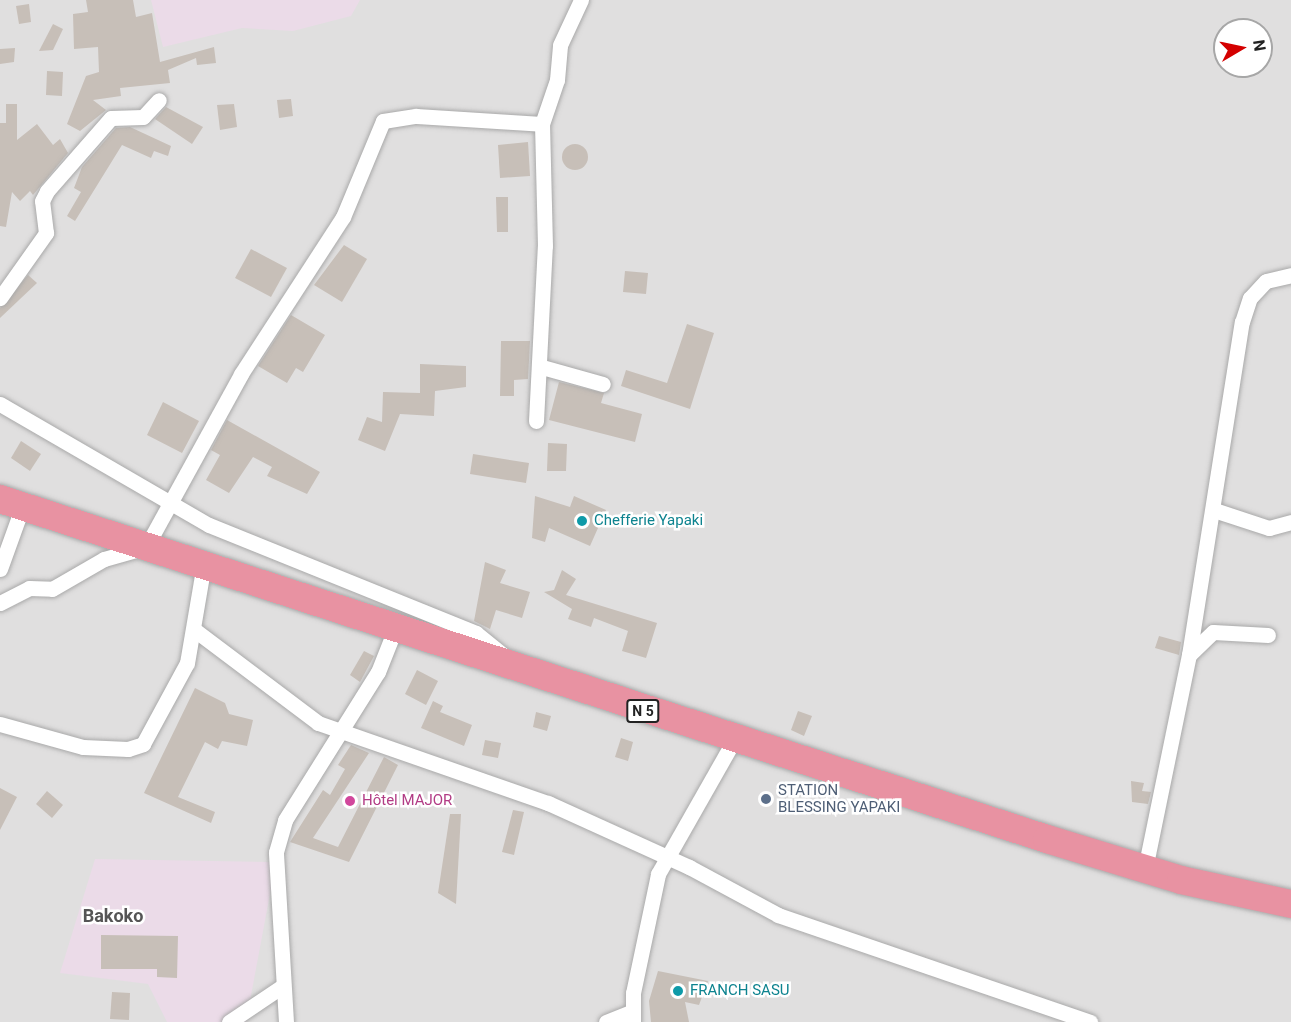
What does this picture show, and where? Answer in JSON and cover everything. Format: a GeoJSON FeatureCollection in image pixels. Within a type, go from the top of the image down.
{"type":"FeatureCollection","features":[{"type":"Feature","properties":{"kind":"highway","name":"N 5"},"geometry":{"type":"LineString","coordinates":[[12,502],[734,740],[1145,869],[1291,904]]}},
{"type":"Feature","properties":{"kind":"street"},"geometry":{"type":"LineString","coordinates":[[536,422],[542,368],[542,124],[557,80],[560,45],[581,0]]}},
{"type":"Feature","properties":{"kind":"street"},"geometry":{"type":"LineString","coordinates":[[0,298],[46,233],[42,201],[47,191],[111,118],[143,117],[159,100]]}},
{"type":"Feature","properties":{"kind":"street"},"geometry":{"type":"LineString","coordinates":[[0,603],[28,588],[52,589],[105,560],[146,548],[172,505],[242,374],[343,217],[383,121],[416,116],[542,124]]}},
{"type":"Feature","properties":{"kind":"street"},"geometry":{"type":"LineString","coordinates":[[1145,869],[1189,655],[1247,306],[1266,281],[1291,275]]}},
{"type":"Feature","properties":{"kind":"street"},"geometry":{"type":"LineString","coordinates":[[542,368],[603,384]]}},
{"type":"Feature","properties":{"kind":"street"},"geometry":{"type":"LineString","coordinates":[[0,404],[172,505],[277,555],[476,633],[518,669]]}},
{"type":"Feature","properties":{"kind":"street"},"geometry":{"type":"LineString","coordinates":[[0,569],[12,502]]}},
{"type":"Feature","properties":{"kind":"street"},"geometry":{"type":"LineString","coordinates":[[1214,510],[1269,528],[1291,522]]}},
{"type":"Feature","properties":{"kind":"street"},"geometry":{"type":"LineString","coordinates":[[0,724],[83,747],[128,749],[143,744],[187,663],[196,631],[204,564]]}},
{"type":"Feature","properties":{"kind":"street"},"geometry":{"type":"LineString","coordinates":[[286,1022],[281,987],[276,852],[285,820],[338,728],[378,672],[395,629]]}},
{"type":"Feature","properties":{"kind":"street"},"geometry":{"type":"LineString","coordinates":[[196,631],[296,710],[338,728],[510,787],[666,856],[778,915],[1090,1022]]}},
{"type":"Feature","properties":{"kind":"street"},"geometry":{"type":"LineString","coordinates":[[1189,655],[1213,632],[1268,635]]}},
{"type":"Feature","properties":{"kind":"street"},"geometry":{"type":"LineString","coordinates":[[606,1022],[632,1017],[666,856],[734,740]]}},
{"type":"Feature","properties":{"kind":"street"},"geometry":{"type":"LineString","coordinates":[[229,1022],[281,987]]}},
{"type":"Feature","properties":{"kind":"shaded area"},"geometry":{"type":"Polygon","coordinates":[[[0,0],[1291,0],[1291,1022],[0,1022],[0,0]]]}},
{"type":"Feature","properties":{"kind":"shaded area"},"geometry":{"type":"Polygon","coordinates":[[[151,0],[360,0],[351,16],[293,31],[242,28],[163,47],[151,0]]]}},
{"type":"Feature","properties":{"kind":"shaded area"},"geometry":{"type":"Polygon","coordinates":[[[95,859],[276,862],[246,1022],[167,1022],[148,984],[60,973],[95,859]]]}},
{"type":"Feature","properties":{"kind":"building"},"geometry":{"type":"Polygon","coordinates":[[[86,0],[133,0],[136,17],[152,13],[160,62],[214,47],[216,63],[197,65],[196,58],[168,70],[170,83],[120,88],[121,96],[93,100],[106,110],[80,131],[67,124],[86,76],[99,72],[98,47],[74,49],[73,14],[88,12],[86,0]]]}},
{"type":"Feature","properties":{"kind":"building"},"geometry":{"type":"Polygon","coordinates":[[[29,4],[31,22],[19,24],[16,6],[29,4]]]}},
{"type":"Feature","properties":{"kind":"building"},"geometry":{"type":"Polygon","coordinates":[[[53,24],[63,29],[53,50],[39,51],[53,24]]]}},
{"type":"Feature","properties":{"kind":"building"},"geometry":{"type":"Polygon","coordinates":[[[15,48],[14,62],[0,64],[0,49],[15,48]]]}},
{"type":"Feature","properties":{"kind":"building"},"geometry":{"type":"Polygon","coordinates":[[[47,71],[63,72],[62,96],[46,95],[47,71]]]}},
{"type":"Feature","properties":{"kind":"building"},"geometry":{"type":"Polygon","coordinates":[[[291,99],[293,116],[279,118],[277,100],[291,99]]]}},
{"type":"Feature","properties":{"kind":"building"},"geometry":{"type":"Polygon","coordinates":[[[6,104],[17,104],[17,140],[37,124],[53,145],[60,139],[68,153],[33,195],[30,191],[20,201],[12,192],[6,227],[0,226],[0,123],[6,123],[6,104]]]}},
{"type":"Feature","properties":{"kind":"building"},"geometry":{"type":"Polygon","coordinates":[[[234,104],[237,127],[220,130],[217,105],[234,104]]]}},
{"type":"Feature","properties":{"kind":"building"},"geometry":{"type":"Polygon","coordinates":[[[166,107],[203,127],[192,144],[155,119],[166,107]]]}},
{"type":"Feature","properties":{"kind":"building"},"geometry":{"type":"Polygon","coordinates":[[[130,127],[171,146],[168,156],[154,151],[151,158],[122,145],[75,221],[67,216],[81,192],[74,188],[82,167],[116,128],[130,127]]]}},
{"type":"Feature","properties":{"kind":"building"},"geometry":{"type":"Polygon","coordinates":[[[528,142],[530,176],[500,178],[498,145],[528,142]]]}},
{"type":"Feature","properties":{"kind":"building"},"geometry":{"type":"Polygon","coordinates":[[[575,144],[584,148],[588,157],[584,166],[575,170],[566,166],[562,157],[566,148],[575,144]]]}},
{"type":"Feature","properties":{"kind":"building"},"geometry":{"type":"Polygon","coordinates":[[[496,197],[508,197],[508,232],[497,232],[496,197]]]}},
{"type":"Feature","properties":{"kind":"building"},"geometry":{"type":"Polygon","coordinates":[[[344,245],[367,259],[342,302],[314,285],[344,245]]]}},
{"type":"Feature","properties":{"kind":"building"},"geometry":{"type":"Polygon","coordinates":[[[251,249],[287,268],[271,297],[235,278],[251,249]]]}},
{"type":"Feature","properties":{"kind":"building"},"geometry":{"type":"Polygon","coordinates":[[[625,271],[648,273],[646,294],[623,292],[625,271]]]}},
{"type":"Feature","properties":{"kind":"building"},"geometry":{"type":"Polygon","coordinates":[[[28,275],[37,283],[0,318],[0,308],[28,275]]]}},
{"type":"Feature","properties":{"kind":"building"},"geometry":{"type":"Polygon","coordinates":[[[291,315],[325,335],[303,372],[296,368],[287,383],[258,366],[291,315]]]}},
{"type":"Feature","properties":{"kind":"building"},"geometry":{"type":"Polygon","coordinates":[[[687,324],[714,333],[690,409],[621,386],[626,370],[667,383],[687,324]]]}},
{"type":"Feature","properties":{"kind":"building"},"geometry":{"type":"Polygon","coordinates":[[[501,341],[530,341],[528,379],[514,380],[514,396],[500,396],[501,341]]]}},
{"type":"Feature","properties":{"kind":"building"},"geometry":{"type":"Polygon","coordinates":[[[420,364],[466,366],[466,387],[435,391],[434,416],[400,414],[385,451],[358,440],[367,417],[382,422],[383,392],[420,393],[420,364]]]}},
{"type":"Feature","properties":{"kind":"building"},"geometry":{"type":"Polygon","coordinates":[[[559,382],[604,393],[601,403],[642,414],[635,442],[549,420],[559,382]]]}},
{"type":"Feature","properties":{"kind":"building"},"geometry":{"type":"Polygon","coordinates":[[[163,402],[199,421],[182,453],[147,435],[163,402]]]}},
{"type":"Feature","properties":{"kind":"building"},"geometry":{"type":"Polygon","coordinates":[[[227,420],[320,472],[307,494],[267,476],[272,467],[253,457],[229,493],[206,480],[220,455],[211,450],[227,420]]]}},
{"type":"Feature","properties":{"kind":"building"},"geometry":{"type":"Polygon","coordinates":[[[21,441],[41,454],[30,471],[11,458],[21,441]]]}},
{"type":"Feature","properties":{"kind":"building"},"geometry":{"type":"Polygon","coordinates":[[[548,443],[567,444],[566,471],[547,471],[548,443]]]}},
{"type":"Feature","properties":{"kind":"building"},"geometry":{"type":"Polygon","coordinates":[[[473,454],[529,463],[526,483],[470,474],[473,454]]]}},
{"type":"Feature","properties":{"kind":"building"},"geometry":{"type":"Polygon","coordinates":[[[535,496],[570,507],[574,496],[606,510],[590,546],[549,528],[545,542],[532,538],[535,496]]]}},
{"type":"Feature","properties":{"kind":"building"},"geometry":{"type":"Polygon","coordinates":[[[485,562],[506,570],[500,583],[530,592],[522,618],[496,610],[490,629],[474,621],[485,562]]]}},
{"type":"Feature","properties":{"kind":"building"},"geometry":{"type":"Polygon","coordinates":[[[562,570],[576,579],[566,595],[657,623],[646,658],[622,651],[628,631],[594,618],[591,627],[568,619],[572,609],[544,592],[554,590],[562,570]]]}},
{"type":"Feature","properties":{"kind":"building"},"geometry":{"type":"Polygon","coordinates":[[[1159,636],[1181,642],[1179,655],[1155,648],[1159,636]]]}},
{"type":"Feature","properties":{"kind":"building"},"geometry":{"type":"Polygon","coordinates":[[[364,651],[374,656],[360,682],[350,675],[364,651]]]}},
{"type":"Feature","properties":{"kind":"building"},"geometry":{"type":"Polygon","coordinates":[[[417,670],[438,681],[426,705],[405,694],[417,670]]]}},
{"type":"Feature","properties":{"kind":"building"},"geometry":{"type":"Polygon","coordinates":[[[195,688],[225,703],[229,714],[253,720],[247,746],[222,741],[218,749],[205,742],[178,797],[215,812],[211,823],[144,793],[195,688]]]}},
{"type":"Feature","properties":{"kind":"building"},"geometry":{"type":"Polygon","coordinates":[[[433,701],[443,706],[440,712],[472,725],[464,746],[421,728],[433,701]]]}},
{"type":"Feature","properties":{"kind":"building"},"geometry":{"type":"Polygon","coordinates":[[[798,711],[812,716],[804,736],[791,730],[798,711]]]}},
{"type":"Feature","properties":{"kind":"building"},"geometry":{"type":"Polygon","coordinates":[[[536,712],[551,716],[547,731],[533,727],[536,712]]]}},
{"type":"Feature","properties":{"kind":"building"},"geometry":{"type":"Polygon","coordinates":[[[621,738],[633,742],[628,761],[615,757],[621,738]]]}},
{"type":"Feature","properties":{"kind":"building"},"geometry":{"type":"Polygon","coordinates":[[[485,740],[501,743],[498,758],[482,755],[485,740]]]}},
{"type":"Feature","properties":{"kind":"building"},"geometry":{"type":"Polygon","coordinates":[[[351,745],[369,753],[313,838],[338,847],[384,757],[398,765],[349,862],[290,842],[323,790],[330,795],[345,769],[338,765],[351,745]]]}},
{"type":"Feature","properties":{"kind":"building"},"geometry":{"type":"Polygon","coordinates":[[[1131,781],[1144,783],[1142,791],[1151,792],[1148,804],[1132,802],[1131,781]]]}},
{"type":"Feature","properties":{"kind":"building"},"geometry":{"type":"Polygon","coordinates":[[[0,788],[17,797],[0,830],[0,788]]]}},
{"type":"Feature","properties":{"kind":"building"},"geometry":{"type":"Polygon","coordinates":[[[47,791],[63,805],[52,818],[36,804],[47,791]]]}},
{"type":"Feature","properties":{"kind":"building"},"geometry":{"type":"Polygon","coordinates":[[[513,810],[524,812],[514,855],[502,852],[513,810]]]}},
{"type":"Feature","properties":{"kind":"building"},"geometry":{"type":"Polygon","coordinates":[[[450,814],[461,814],[456,904],[438,893],[450,814]]]}},
{"type":"Feature","properties":{"kind":"building"},"geometry":{"type":"Polygon","coordinates":[[[101,935],[178,936],[177,978],[157,977],[157,969],[101,969],[101,935]]]}},
{"type":"Feature","properties":{"kind":"building","name":"FRANCH SASU"},"geometry":{"type":"Polygon","coordinates":[[[658,971],[708,981],[699,1005],[685,1002],[689,1022],[651,1022],[649,1001],[658,971]]]}},
{"type":"Feature","properties":{"kind":"building"},"geometry":{"type":"Polygon","coordinates":[[[112,992],[130,993],[129,1020],[110,1019],[112,992]]]}},
{"type":"Feature","properties":{"kind":"place","name":"Chefferie Yapaki"},"geometry":{"type":"Point","coordinates":[582,521]}},
{"type":"Feature","properties":{"kind":"place","name":"STATION BLESSING YAPAKI"},"geometry":{"type":"Point","coordinates":[766,799]}},
{"type":"Feature","properties":{"kind":"place","name":"Hôtel MAJOR"},"geometry":{"type":"Point","coordinates":[350,801]}},
{"type":"Feature","properties":{"kind":"place","name":"FRANCH SASU"},"geometry":{"type":"Point","coordinates":[678,991]}},
{"type":"Feature","properties":{"kind":"district","name":"Bakoko"},"geometry":{"type":"Point","coordinates":[113,916]}}]}
